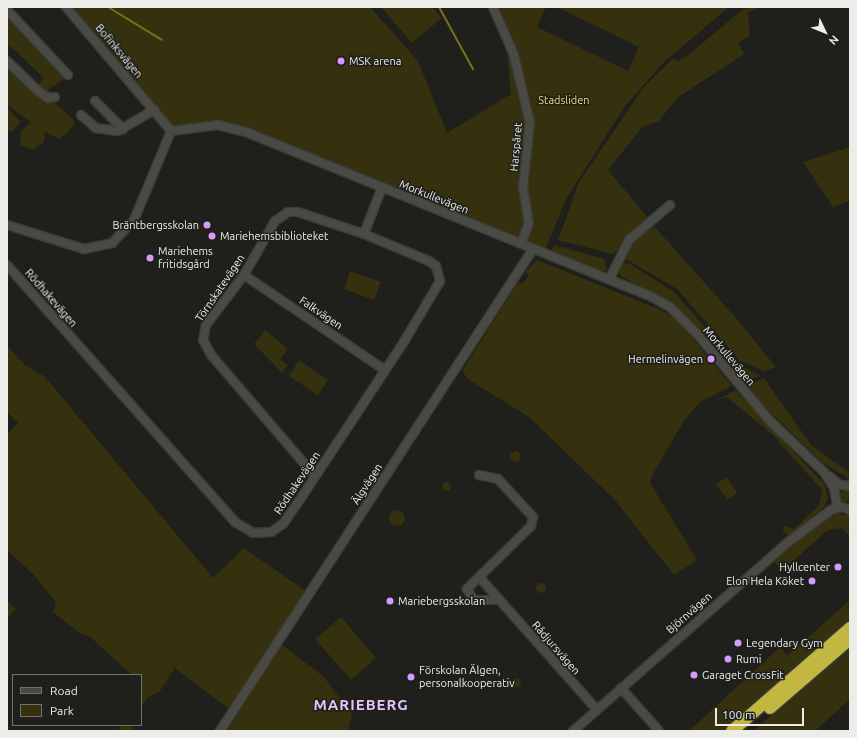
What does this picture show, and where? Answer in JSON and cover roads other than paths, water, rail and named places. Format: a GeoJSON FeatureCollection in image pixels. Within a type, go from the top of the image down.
{"type":"FeatureCollection","features":[{"type":"Feature","properties":{"kind":"highway"},"geometry":{"type":"LineString","coordinates":[[732,731],[850,628]]}},
{"type":"Feature","properties":{"kind":"highway"},"geometry":{"type":"LineString","coordinates":[[743,731],[850,639]]}},
{"type":"Feature","properties":{"kind":"street","name":"Bofinksvägen"},"geometry":{"type":"LineString","coordinates":[[66,7],[171,131]]}},
{"type":"Feature","properties":{"kind":"street","name":"Harspåret"},"geometry":{"type":"LineString","coordinates":[[493,7],[514,55],[530,123],[523,187],[529,223],[521,244]]}},
{"type":"Feature","properties":{"kind":"street"},"geometry":{"type":"LineString","coordinates":[[7,10],[68,75]]}},
{"type":"Feature","properties":{"kind":"street"},"geometry":{"type":"LineString","coordinates":[[7,61],[37,90],[48,98],[55,97]]}},
{"type":"Feature","properties":{"kind":"street"},"geometry":{"type":"LineString","coordinates":[[95,101],[123,129]]}},
{"type":"Feature","properties":{"kind":"street"},"geometry":{"type":"LineString","coordinates":[[81,115],[103,131],[123,129],[154,110]]}},
{"type":"Feature","properties":{"kind":"street","name":"Morkullevägen"},"geometry":{"type":"LineString","coordinates":[[171,131],[199,125],[234,128],[533,249],[610,278],[652,297],[682,318],[770,421],[824,472],[834,497]]}},
{"type":"Feature","properties":{"kind":"street"},"geometry":{"type":"LineString","coordinates":[[7,225],[77,248],[97,249],[112,243],[134,220],[171,131]]}},
{"type":"Feature","properties":{"kind":"street"},"geometry":{"type":"LineString","coordinates":[[364,234],[382,187]]}},
{"type":"Feature","properties":{"kind":"street"},"geometry":{"type":"LineString","coordinates":[[610,278],[629,240],[670,205]]}},
{"type":"Feature","properties":{"kind":"street","name":"Törnskatevägen"},"geometry":{"type":"LineString","coordinates":[[315,476],[205,345],[206,325],[244,275],[275,221],[288,212],[298,212],[364,234]]}},
{"type":"Feature","properties":{"kind":"street","name":"Rödhakevägen"},"geometry":{"type":"LineString","coordinates":[[7,265],[235,522],[253,533],[271,532],[283,524],[437,289],[439,273],[429,261],[364,234]]}},
{"type":"Feature","properties":{"kind":"street","name":"Älgvägen"},"geometry":{"type":"LineString","coordinates":[[220,731],[533,249]]}},
{"type":"Feature","properties":{"kind":"street","name":"Falkvägen"},"geometry":{"type":"LineString","coordinates":[[244,275],[385,370]]}},
{"type":"Feature","properties":{"kind":"street","name":"Björnvägen"},"geometry":{"type":"LineString","coordinates":[[823,516],[834,497],[848,486],[824,472]]}},
{"type":"Feature","properties":{"kind":"street"},"geometry":{"type":"LineString","coordinates":[[479,475],[498,479],[533,517],[531,526],[480,578],[470,582],[469,596],[478,600],[500,600]]}},
{"type":"Feature","properties":{"kind":"street"},"geometry":{"type":"LineString","coordinates":[[834,497],[840,508],[850,510]]}},
{"type":"Feature","properties":{"kind":"street","name":"Björnvägen"},"geometry":{"type":"LineString","coordinates":[[573,731],[766,561],[823,516],[840,508]]}},
{"type":"Feature","properties":{"kind":"street","name":"Rådjursvägen"},"geometry":{"type":"LineString","coordinates":[[480,578],[597,710]]}},
{"type":"Feature","properties":{"kind":"street"},"geometry":{"type":"LineString","coordinates":[[621,688],[659,731]]}},
{"type":"Feature","properties":{"kind":"waterway"},"geometry":{"type":"LineString","coordinates":[[108,7],[162,40]]}},
{"type":"Feature","properties":{"kind":"waterway"},"geometry":{"type":"LineString","coordinates":[[439,7],[473,69]]}},
{"type":"Feature","properties":{"kind":"place","name":"MSK arena"},"geometry":{"type":"Point","coordinates":[341,61]}},
{"type":"Feature","properties":{"kind":"place","name":"Bräntbergsskolan"},"geometry":{"type":"Point","coordinates":[207,225]}},
{"type":"Feature","properties":{"kind":"place","name":"Mariehemsbiblioteket"},"geometry":{"type":"Point","coordinates":[212,236]}},
{"type":"Feature","properties":{"kind":"place","name":"Mariehems fritidsgård"},"geometry":{"type":"Point","coordinates":[150,258]}},
{"type":"Feature","properties":{"kind":"place","name":"Hermelinvägen"},"geometry":{"type":"Point","coordinates":[711,359]}},
{"type":"Feature","properties":{"kind":"place","name":"Hyllcenter"},"geometry":{"type":"Point","coordinates":[838,567]}},
{"type":"Feature","properties":{"kind":"place","name":"Elon Hela Köket"},"geometry":{"type":"Point","coordinates":[812,581]}},
{"type":"Feature","properties":{"kind":"place","name":"Mariebergsskolan"},"geometry":{"type":"Point","coordinates":[390,601]}},
{"type":"Feature","properties":{"kind":"place","name":"Legendary Gym"},"geometry":{"type":"Point","coordinates":[738,643]}},
{"type":"Feature","properties":{"kind":"place","name":"Rumi"},"geometry":{"type":"Point","coordinates":[728,659]}},
{"type":"Feature","properties":{"kind":"place","name":"Garaget CrossFit"},"geometry":{"type":"Point","coordinates":[694,675]}},
{"type":"Feature","properties":{"kind":"place","name":"Förskolan Älgen, personalkooperativ"},"geometry":{"type":"Point","coordinates":[411,677]}},
{"type":"Feature","properties":{"kind":"district","name":"MARIEBERG"},"geometry":{"type":"Point","coordinates":[361,705]}},
{"type":"Feature","properties":{"kind":"park label","name":"Stadsliden"},"geometry":{"type":"Point","coordinates":[564,100]}}]}
